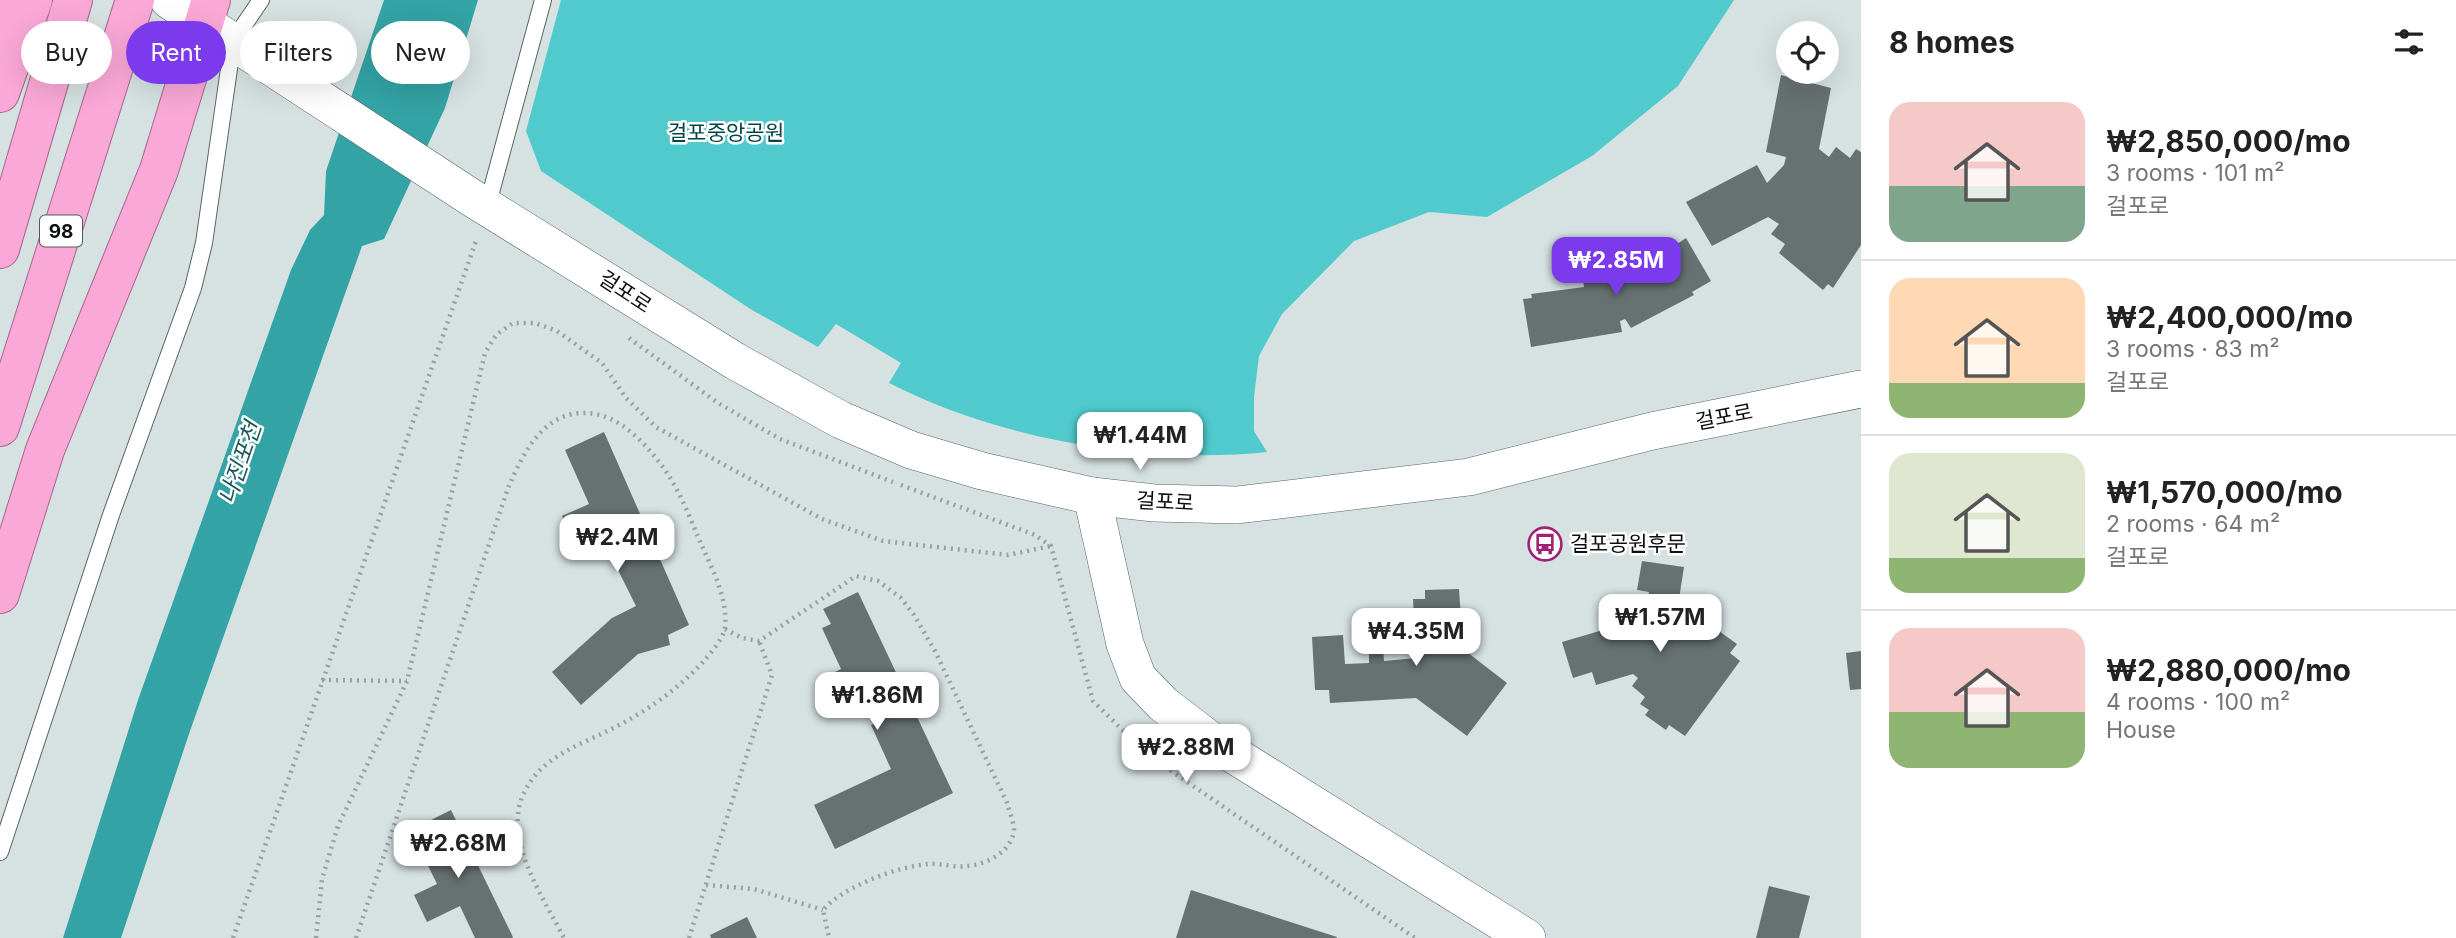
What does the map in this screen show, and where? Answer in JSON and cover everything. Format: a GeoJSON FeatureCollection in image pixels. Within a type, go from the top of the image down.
{"type":"FeatureCollection","features":[{"type":"Feature","properties":{"kind":"highway"},"geometry":{"type":"LineString","coordinates":[[0,93],[33,0]]}},
{"type":"Feature","properties":{"kind":"highway","name":"98"},"geometry":{"type":"LineString","coordinates":[[0,427],[135,0]]}},
{"type":"Feature","properties":{"kind":"highway"},"geometry":{"type":"LineString","coordinates":[[0,5],[3,18],[0,45]]}},
{"type":"Feature","properties":{"kind":"highway","name":"98"},"geometry":{"type":"LineString","coordinates":[[0,249],[71,8]]}},
{"type":"Feature","properties":{"kind":"highway"},"geometry":{"type":"LineString","coordinates":[[0,594],[45,450],[192,84]]}},
{"type":"Feature","properties":{"kind":"street","name":"걸포로"},"geometry":{"type":"LineString","coordinates":[[169,0],[217,21]]}},
{"type":"Feature","properties":{"kind":"street","name":"걸포로"},"geometry":{"type":"LineString","coordinates":[[226,29],[266,66],[480,203],[735,361],[841,420],[911,450],[982,471],[1093,496],[1154,503],[1237,505],[1469,477],[1651,431],[1861,389]]}},
{"type":"Feature","properties":{"kind":"street"},"geometry":{"type":"LineString","coordinates":[[1093,496],[1087,558],[1100,638],[1116,678],[1133,706],[1171,740],[1491,938]]}},
{"type":"Feature","properties":{"kind":"street"},"geometry":{"type":"LineString","coordinates":[[1093,496],[1125,644],[1138,678],[1163,704],[1210,740],[1528,938]]}},
{"type":"Feature","properties":{"kind":"lane"},"geometry":{"type":"LineString","coordinates":[[217,21],[261,0]]}},
{"type":"Feature","properties":{"kind":"lane"},"geometry":{"type":"LineString","coordinates":[[480,203],[543,0]]}},
{"type":"Feature","properties":{"kind":"lane"},"geometry":{"type":"LineString","coordinates":[[0,852],[111,515],[193,288],[204,243],[213,84]]}},
{"type":"Feature","properties":{"kind":"path"},"geometry":{"type":"LineString","coordinates":[[233,938],[322,680],[480,203]]}},
{"type":"Feature","properties":{"kind":"path"},"geometry":{"type":"LineString","coordinates":[[316,938],[322,879],[338,826],[407,681],[485,353],[496,335],[513,323],[535,323],[557,331],[602,363],[626,398],[656,427],[822,519],[883,541],[1008,555],[1051,546]]}},
{"type":"Feature","properties":{"kind":"path"},"geometry":{"type":"LineString","coordinates":[[356,938],[508,488],[523,453],[557,419],[582,413],[601,416],[623,425],[648,447],[672,479],[715,573],[723,603],[725,629],[710,654],[689,677],[651,707],[560,752],[535,774],[522,797],[518,820],[522,846],[564,938]]}},
{"type":"Feature","properties":{"kind":"path"},"geometry":{"type":"LineString","coordinates":[[725,629],[742,638],[759,641],[856,576],[878,580],[901,598],[935,651],[1007,803],[1014,830],[1005,849],[990,860],[967,866],[932,863],[911,866],[851,889],[832,900],[824,911],[829,938]]}},
{"type":"Feature","properties":{"kind":"path"},"geometry":{"type":"LineString","coordinates":[[690,938],[772,675],[759,641]]}},
{"type":"Feature","properties":{"kind":"path"},"geometry":{"type":"LineString","coordinates":[[322,680],[407,681]]}},
{"type":"Feature","properties":{"kind":"path"},"geometry":{"type":"LineString","coordinates":[[706,885],[754,889],[824,911]]}},
{"type":"Feature","properties":{"kind":"green space","name":"걸포중앙공원"},"geometry":{"type":"Polygon","coordinates":[[[561,0],[1734,0],[1678,86],[1592,156],[1487,217],[1429,212],[1354,241],[1282,314],[1259,356],[1254,397],[1254,431],[1267,452],[1172,455],[1123,451],[1024,433],[932,403],[889,383],[901,363],[836,324],[818,347],[752,310],[541,171],[526,131],[561,0]]]}},
{"type":"Feature","properties":{"kind":"water"},"geometry":{"type":"Polygon","coordinates":[[[384,0],[478,0],[470,26],[470,21],[377,21],[384,0]]]}},
{"type":"Feature","properties":{"kind":"water","name":"나진포천"},"geometry":{"type":"Polygon","coordinates":[[[371,38],[371,84],[452,84],[445,108],[384,239],[362,246],[190,731],[121,938],[63,938],[138,700],[291,270],[310,230],[324,215],[326,171],[371,38]]]}},
{"type":"Feature","properties":{"kind":"building"},"geometry":{"type":"Polygon","coordinates":[[[1779,84],[1816,84],[1831,88],[1819,149],[1829,157],[1836,147],[1850,158],[1856,149],[1861,152],[1861,245],[1833,288],[1828,284],[1823,290],[1779,253],[1785,244],[1771,234],[1779,224],[1768,217],[1712,246],[1686,202],[1757,165],[1767,183],[1784,165],[1786,157],[1766,152],[1779,84]]]}},
{"type":"Feature","properties":{"kind":"building"},"geometry":{"type":"Polygon","coordinates":[[[1686,238],[1711,281],[1692,292],[1694,295],[1631,328],[1625,319],[1620,321],[1622,332],[1531,347],[1523,299],[1532,298],[1531,294],[1584,287],[1583,279],[1593,277],[1591,271],[1616,262],[1618,268],[1627,263],[1631,269],[1676,241],[1677,244],[1686,238]]]}},
{"type":"Feature","properties":{"kind":"building"},"geometry":{"type":"Polygon","coordinates":[[[604,432],[689,625],[668,635],[670,645],[638,654],[581,705],[552,672],[612,618],[636,606],[616,566],[622,563],[615,550],[621,547],[614,530],[576,547],[562,516],[589,504],[565,450],[604,432]]]}},
{"type":"Feature","properties":{"kind":"building"},"geometry":{"type":"Polygon","coordinates":[[[1642,561],[1684,567],[1674,631],[1683,619],[1692,624],[1698,616],[1737,644],[1730,653],[1740,661],[1685,736],[1669,725],[1666,730],[1645,715],[1649,710],[1640,704],[1645,697],[1632,686],[1638,678],[1633,674],[1596,685],[1592,672],[1573,678],[1562,642],[1627,623],[1631,637],[1644,622],[1649,592],[1637,590],[1642,561]]]}},
{"type":"Feature","properties":{"kind":"building"},"geometry":{"type":"Polygon","coordinates":[[[1459,589],[1463,649],[1507,683],[1467,736],[1416,698],[1330,703],[1329,690],[1315,690],[1312,637],[1343,635],[1345,664],[1369,663],[1369,649],[1383,648],[1384,661],[1416,658],[1413,599],[1425,599],[1425,590],[1459,589]]]}},
{"type":"Feature","properties":{"kind":"building"},"geometry":{"type":"Polygon","coordinates":[[[858,592],[953,793],[835,849],[814,805],[891,769],[871,725],[880,721],[868,695],[840,709],[825,677],[841,669],[822,628],[831,624],[823,609],[858,592]]]}},
{"type":"Feature","properties":{"kind":"building"},"geometry":{"type":"Polygon","coordinates":[[[1861,651],[1861,689],[1850,690],[1846,653],[1861,651]]]}},
{"type":"Feature","properties":{"kind":"building"},"geometry":{"type":"Polygon","coordinates":[[[451,810],[513,938],[475,938],[460,906],[427,922],[414,895],[437,884],[418,845],[426,841],[419,826],[451,810]]]}},
{"type":"Feature","properties":{"kind":"building"},"geometry":{"type":"Polygon","coordinates":[[[1769,886],[1810,896],[1799,938],[1756,938],[1769,886]]]}},
{"type":"Feature","properties":{"kind":"building"},"geometry":{"type":"Polygon","coordinates":[[[1191,890],[1337,937],[1337,938],[1176,938],[1191,890]]]}},
{"type":"Feature","properties":{"kind":"building"},"geometry":{"type":"Polygon","coordinates":[[[747,917],[757,938],[711,938],[710,935],[747,917]]]}},
{"type":"Feature","properties":{"kind":"place","name":"걸포공원후문"},"geometry":{"type":"Point","coordinates":[1545,544]}}]}
